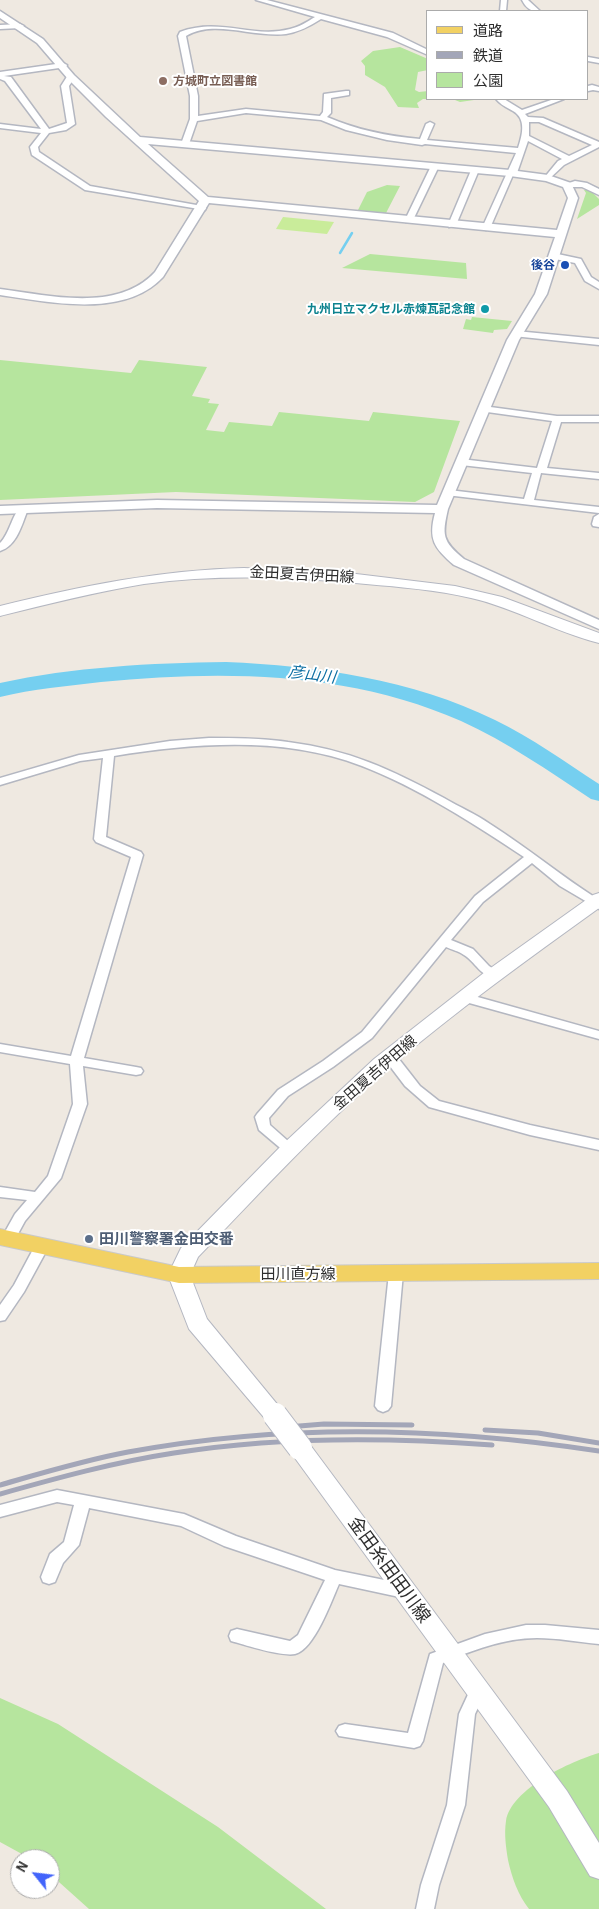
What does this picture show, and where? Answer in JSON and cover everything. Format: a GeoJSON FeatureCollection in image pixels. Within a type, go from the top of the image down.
{"type":"FeatureCollection","features":[{"type":"Feature","properties":{"kind":"main road","name":"金田夏吉伊田線"},"geometry":{"type":"LineString","coordinates":[[0,611],[83,590],[166,577],[238,572],[285,573],[407,583],[480,596],[511,605],[599,638]]}},
{"type":"Feature","properties":{"kind":"main road","name":"金田夏吉伊田線"},"geometry":{"type":"LineString","coordinates":[[179,1275],[189,1253],[290,1149],[390,1057],[495,974],[597,902]]}},
{"type":"Feature","properties":{"kind":"main road","name":"田川直方線"},"geometry":{"type":"LineString","coordinates":[[4,1238],[179,1275],[599,1271]]}},
{"type":"Feature","properties":{"kind":"main road","name":"金田糸田田川線"},"geometry":{"type":"LineString","coordinates":[[179,1275],[197,1323],[275,1414],[558,1799],[599,1867]]}},
{"type":"Feature","properties":{"kind":"street"},"geometry":{"type":"LineString","coordinates":[[259,0],[390,34],[426,52]]}},
{"type":"Feature","properties":{"kind":"street"},"geometry":{"type":"LineString","coordinates":[[525,0],[528,5],[536,10]]}},
{"type":"Feature","properties":{"kind":"street"},"geometry":{"type":"LineString","coordinates":[[0,14],[40,41],[109,115],[203,204]]}},
{"type":"Feature","properties":{"kind":"street"},"geometry":{"type":"LineString","coordinates":[[185,144],[194,120],[194,96],[183,34],[193,29],[204,28],[268,34],[295,31],[321,16]]}},
{"type":"Feature","properties":{"kind":"street"},"geometry":{"type":"LineString","coordinates":[[0,28],[20,26]]}},
{"type":"Feature","properties":{"kind":"street"},"geometry":{"type":"LineString","coordinates":[[0,76],[63,65]]}},
{"type":"Feature","properties":{"kind":"street"},"geometry":{"type":"LineString","coordinates":[[0,76],[8,79],[48,131]]}},
{"type":"Feature","properties":{"kind":"street"},"geometry":{"type":"LineString","coordinates":[[0,126],[48,131],[65,128],[71,124],[65,86],[72,77]]}},
{"type":"Feature","properties":{"kind":"street"},"geometry":{"type":"LineString","coordinates":[[322,118],[327,113],[327,96],[346,93]]}},
{"type":"Feature","properties":{"kind":"street"},"geometry":{"type":"LineString","coordinates":[[501,100],[522,116],[540,120],[598,144]]}},
{"type":"Feature","properties":{"kind":"street"},"geometry":{"type":"LineString","coordinates":[[522,116],[558,100]]}},
{"type":"Feature","properties":{"kind":"street"},"geometry":{"type":"LineString","coordinates":[[194,120],[246,111],[322,118],[365,134],[422,143],[520,151]]}},
{"type":"Feature","properties":{"kind":"street"},"geometry":{"type":"LineString","coordinates":[[486,228],[512,173],[525,137],[522,116]]}},
{"type":"Feature","properties":{"kind":"street"},"geometry":{"type":"LineString","coordinates":[[422,143],[430,124]]}},
{"type":"Feature","properties":{"kind":"street"},"geometry":{"type":"LineString","coordinates":[[48,131],[34,147],[35,153],[88,188],[203,204],[560,234]]}},
{"type":"Feature","properties":{"kind":"street"},"geometry":{"type":"LineString","coordinates":[[525,137],[568,159]]}},
{"type":"Feature","properties":{"kind":"street"},"geometry":{"type":"LineString","coordinates":[[137,140],[512,173],[548,178],[566,184],[589,185],[599,192]]}},
{"type":"Feature","properties":{"kind":"street"},"geometry":{"type":"LineString","coordinates":[[548,178],[557,166],[598,144]]}},
{"type":"Feature","properties":{"kind":"street"},"geometry":{"type":"LineString","coordinates":[[409,220],[435,166]]}},
{"type":"Feature","properties":{"kind":"street"},"geometry":{"type":"LineString","coordinates":[[452,225],[475,170]]}},
{"type":"Feature","properties":{"kind":"street"},"geometry":{"type":"LineString","coordinates":[[566,184],[572,198],[541,294],[516,334],[442,509],[437,530],[447,552],[459,562],[599,625]]}},
{"type":"Feature","properties":{"kind":"street"},"geometry":{"type":"LineString","coordinates":[[0,292],[87,301],[117,297],[141,288],[156,277],[203,204]]}},
{"type":"Feature","properties":{"kind":"street"},"geometry":{"type":"LineString","coordinates":[[553,256],[578,261],[588,279],[599,286]]}},
{"type":"Feature","properties":{"kind":"street"},"geometry":{"type":"LineString","coordinates":[[516,334],[599,342]]}},
{"type":"Feature","properties":{"kind":"street"},"geometry":{"type":"LineString","coordinates":[[483,409],[557,419],[599,420]]}},
{"type":"Feature","properties":{"kind":"street"},"geometry":{"type":"LineString","coordinates":[[528,502],[557,419]]}},
{"type":"Feature","properties":{"kind":"street"},"geometry":{"type":"LineString","coordinates":[[461,462],[599,476]]}},
{"type":"Feature","properties":{"kind":"street"},"geometry":{"type":"LineString","coordinates":[[449,493],[599,510]]}},
{"type":"Feature","properties":{"kind":"street"},"geometry":{"type":"LineString","coordinates":[[0,510],[157,504],[442,509]]}},
{"type":"Feature","properties":{"kind":"street"},"geometry":{"type":"LineString","coordinates":[[0,548],[10,539],[23,509]]}},
{"type":"Feature","properties":{"kind":"street"},"geometry":{"type":"LineString","coordinates":[[599,517],[597,524],[599,524]]}},
{"type":"Feature","properties":{"kind":"street"},"geometry":{"type":"LineString","coordinates":[[0,782],[79,758],[170,744],[209,741],[288,745],[365,763],[393,775],[484,825],[532,857],[564,883],[597,902]]}},
{"type":"Feature","properties":{"kind":"street"},"geometry":{"type":"LineString","coordinates":[[4,1238],[54,1178],[80,1104],[76,1062],[137,855],[100,839],[109,754]]}},
{"type":"Feature","properties":{"kind":"street"},"geometry":{"type":"LineString","coordinates":[[290,1149],[264,1126],[262,1117],[284,1093],[367,1035],[479,899],[532,857]]}},
{"type":"Feature","properties":{"kind":"street"},"geometry":{"type":"LineString","coordinates":[[444,942],[469,952],[484,968],[495,974]]}},
{"type":"Feature","properties":{"kind":"street"},"geometry":{"type":"LineString","coordinates":[[467,998],[599,1034]]}},
{"type":"Feature","properties":{"kind":"street"},"geometry":{"type":"LineString","coordinates":[[0,1048],[136,1071]]}},
{"type":"Feature","properties":{"kind":"street"},"geometry":{"type":"LineString","coordinates":[[390,1057],[401,1073],[434,1104],[530,1130],[599,1144]]}},
{"type":"Feature","properties":{"kind":"street"},"geometry":{"type":"LineString","coordinates":[[0,1192],[38,1197]]}},
{"type":"Feature","properties":{"kind":"street"},"geometry":{"type":"LineString","coordinates":[[0,1316],[19,1288],[42,1246]]}},
{"type":"Feature","properties":{"kind":"street"},"geometry":{"type":"LineString","coordinates":[[383,1406],[396,1273]]}},
{"type":"Feature","properties":{"kind":"street"},"geometry":{"type":"LineString","coordinates":[[0,1511],[57,1496],[184,1520],[230,1541],[336,1576],[404,1591]]}},
{"type":"Feature","properties":{"kind":"street"},"geometry":{"type":"LineString","coordinates":[[49,1577],[56,1559],[71,1545],[83,1501]]}},
{"type":"Feature","properties":{"kind":"street"},"geometry":{"type":"LineString","coordinates":[[237,1636],[267,1644],[293,1648],[304,1640],[336,1576]]}},
{"type":"Feature","properties":{"kind":"street"},"geometry":{"type":"LineString","coordinates":[[345,1731],[414,1741],[436,1659],[450,1652],[493,1638],[535,1631],[599,1637]]}},
{"type":"Feature","properties":{"kind":"street"},"geometry":{"type":"LineString","coordinates":[[426,1909],[430,1885],[456,1806],[467,1714],[478,1691]]}},
{"type":"Feature","properties":{"kind":"green space"},"geometry":{"type":"Polygon","coordinates":[[[400,47],[426,58],[426,70],[418,72],[415,90],[419,92],[426,91],[426,99],[417,103],[419,108],[398,107],[385,87],[365,75],[365,66],[361,61],[373,51],[400,47]]]}},
{"type":"Feature","properties":{"kind":"green space"},"geometry":{"type":"Polygon","coordinates":[[[455,100],[474,100],[460,102],[455,100]]]}},
{"type":"Feature","properties":{"kind":"green space"},"geometry":{"type":"Polygon","coordinates":[[[387,185],[400,186],[385,215],[357,212],[367,192],[387,185]]]}},
{"type":"Feature","properties":{"kind":"green space"},"geometry":{"type":"Polygon","coordinates":[[[584,190],[590,190],[599,199],[599,205],[577,219],[586,193],[584,190]]]}},
{"type":"Feature","properties":{"kind":"green space"},"geometry":{"type":"Polygon","coordinates":[[[283,217],[334,222],[327,234],[276,229],[283,217]]]}},
{"type":"Feature","properties":{"kind":"green space"},"geometry":{"type":"Polygon","coordinates":[[[370,254],[466,263],[467,279],[342,268],[370,254]]]}},
{"type":"Feature","properties":{"kind":"green space"},"geometry":{"type":"Polygon","coordinates":[[[472,317],[512,321],[507,329],[494,330],[493,333],[463,329],[466,319],[471,320],[472,317]]]}},
{"type":"Feature","properties":{"kind":"green space"},"geometry":{"type":"Polygon","coordinates":[[[0,360],[131,373],[139,360],[207,367],[192,396],[210,399],[208,403],[219,404],[206,430],[224,432],[229,422],[272,426],[279,412],[369,421],[373,412],[460,421],[434,492],[415,502],[176,492],[0,500],[0,360]]]}},
{"type":"Feature","properties":{"kind":"green space"},"geometry":{"type":"Polygon","coordinates":[[[0,1698],[58,1724],[218,1827],[326,1909],[89,1909],[60,1883],[60,1849],[13,1849],[0,1842],[0,1698]]]}},
{"type":"Feature","properties":{"kind":"green space"},"geometry":{"type":"Polygon","coordinates":[[[599,1753],[599,1909],[529,1909],[516,1886],[508,1860],[505,1831],[510,1809],[519,1798],[544,1778],[573,1762],[599,1753]]]}},
{"type":"Feature","properties":{"kind":"waterway"},"geometry":{"type":"LineString","coordinates":[[340,253],[352,233]]}},
{"type":"Feature","properties":{"kind":"waterway","name":"彦山川"},"geometry":{"type":"LineString","coordinates":[[0,690],[56,681],[181,669],[226,669],[316,675],[404,694],[468,716],[526,746],[599,794]]}},
{"type":"Feature","properties":{"kind":"railway"},"geometry":{"type":"LineString","coordinates":[[287,1427],[324,1424],[412,1425]]}},
{"type":"Feature","properties":{"kind":"railway"},"geometry":{"type":"LineString","coordinates":[[485,1430],[538,1433],[599,1443]]}},
{"type":"Feature","properties":{"kind":"railway"},"geometry":{"type":"LineString","coordinates":[[0,1485],[128,1452],[245,1436],[363,1432],[423,1433],[482,1437],[599,1451]]}},
{"type":"Feature","properties":{"kind":"railway"},"geometry":{"type":"LineString","coordinates":[[0,1494],[130,1461],[213,1447],[253,1443],[412,1440],[492,1445]]}},
{"type":"Feature","properties":{"kind":"place","name":"方城町立図書館"},"geometry":{"type":"Point","coordinates":[163,81]}},
{"type":"Feature","properties":{"kind":"place","name":"後谷"},"geometry":{"type":"Point","coordinates":[565,265]}},
{"type":"Feature","properties":{"kind":"place","name":"九州日立マクセル赤煉瓦記念館"},"geometry":{"type":"Point","coordinates":[485,309]}},
{"type":"Feature","properties":{"kind":"place","name":"田川警察署金田交番"},"geometry":{"type":"Point","coordinates":[89,1239]}}]}
